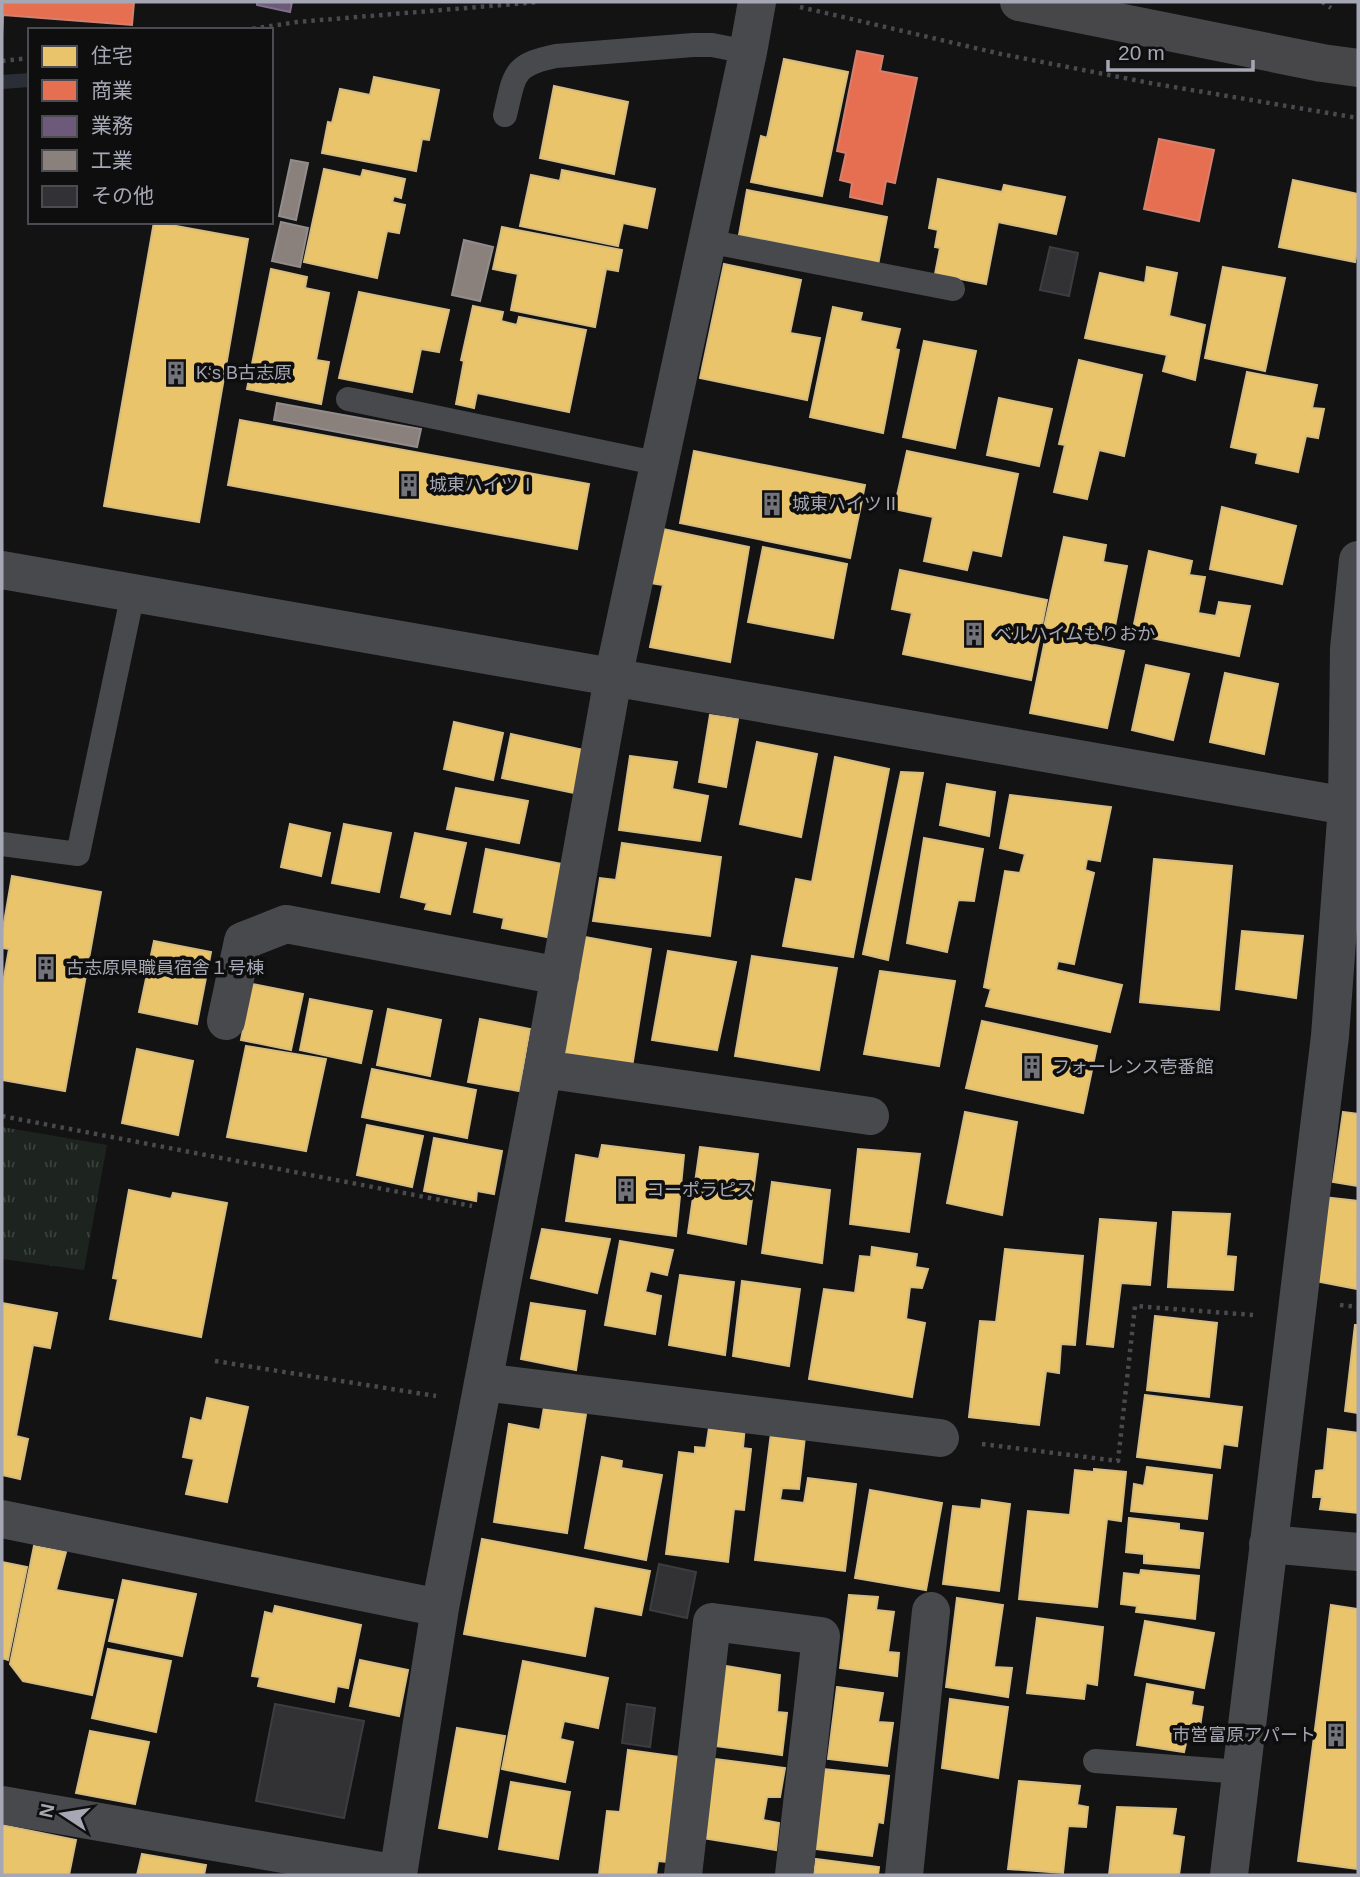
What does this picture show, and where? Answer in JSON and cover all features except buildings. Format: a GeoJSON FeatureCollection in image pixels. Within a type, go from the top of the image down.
{"type":"FeatureCollection","features":[{"type":"Feature","properties":{"kind":"street"},"geometry":{"type":"LineString","coordinates":[[1019,2],[1358,68]]}},
{"type":"Feature","properties":{"kind":"street"},"geometry":{"type":"LineString","coordinates":[[2,1805],[258,1863],[398,1875],[440,1608],[543,1069],[613,678],[748,52],[774,3]]}},
{"type":"Feature","properties":{"kind":"street"},"geometry":{"type":"LineString","coordinates":[[1229,1875],[1330,1036],[1352,807],[1349,649],[1358,561]]}},
{"type":"Feature","properties":{"kind":"street"},"geometry":{"type":"LineString","coordinates":[[2,570],[1352,807]]}},
{"type":"Feature","properties":{"kind":"street"},"geometry":{"type":"LineString","coordinates":[[226,1021],[243,941],[286,923],[560,976]]}},
{"type":"Feature","properties":{"kind":"street"},"geometry":{"type":"LineString","coordinates":[[543,1069],[870,1116]]}},
{"type":"Feature","properties":{"kind":"street"},"geometry":{"type":"LineString","coordinates":[[482,1393],[940,1438]]}},
{"type":"Feature","properties":{"kind":"street"},"geometry":{"type":"LineString","coordinates":[[2,1519],[440,1608]]}},
{"type":"Feature","properties":{"kind":"street"},"geometry":{"type":"LineString","coordinates":[[1268,1545],[1358,1552]]}},
{"type":"Feature","properties":{"kind":"street"},"geometry":{"type":"LineString","coordinates":[[904,1875],[931,1611]]}},
{"type":"Feature","properties":{"kind":"street"},"geometry":{"type":"LineString","coordinates":[[682,1875],[712,1622],[821,1636],[794,1875]]}},
{"type":"Feature","properties":{"kind":"lane"},"geometry":{"type":"LineString","coordinates":[[505,115],[518,72],[527,64],[540,60],[693,45],[712,45],[748,52]]}},
{"type":"Feature","properties":{"kind":"lane"},"geometry":{"type":"LineString","coordinates":[[707,241],[953,289]]}},
{"type":"Feature","properties":{"kind":"lane"},"geometry":{"type":"LineString","coordinates":[[348,399],[660,464]]}},
{"type":"Feature","properties":{"kind":"lane"},"geometry":{"type":"LineString","coordinates":[[2,844],[78,854],[133,593]]}},
{"type":"Feature","properties":{"kind":"lane"},"geometry":{"type":"LineString","coordinates":[[1095,1761],[1241,1772]]}},
{"type":"Feature","properties":{"kind":"path"},"geometry":{"type":"LineString","coordinates":[[257,28],[297,22],[539,2]]}},
{"type":"Feature","properties":{"kind":"path"},"geometry":{"type":"LineString","coordinates":[[1322,2],[1331,8]]}},
{"type":"Feature","properties":{"kind":"path"},"geometry":{"type":"LineString","coordinates":[[774,3],[1001,54],[1150,83],[1358,118]]}},
{"type":"Feature","properties":{"kind":"path"},"geometry":{"type":"LineString","coordinates":[[2,61],[28,58]]}},
{"type":"Feature","properties":{"kind":"path"},"geometry":{"type":"LineString","coordinates":[[2,1116],[515,1215]]}},
{"type":"Feature","properties":{"kind":"path"},"geometry":{"type":"LineString","coordinates":[[940,1438],[1118,1461],[1135,1306],[1296,1318]]}},
{"type":"Feature","properties":{"kind":"path"},"geometry":{"type":"LineString","coordinates":[[215,1361],[482,1393]]}},
{"type":"Feature","properties":{"kind":"green space"},"geometry":{"type":"Polygon","coordinates":[[[2,1127],[107,1145],[84,1270],[2,1259],[2,1127]]]}},
{"type":"Feature","properties":{"kind":"waterway"},"geometry":{"type":"LineString","coordinates":[[2,82],[28,80]]}},
{"type":"Feature","properties":{"kind":"place","name":"K‘s B古志原"},"geometry":{"type":"Point","coordinates":[176,373]}},
{"type":"Feature","properties":{"kind":"place","name":"城東ハイツⅠ"},"geometry":{"type":"Point","coordinates":[409,485]}},
{"type":"Feature","properties":{"kind":"place","name":"城東ハイツⅡ"},"geometry":{"type":"Point","coordinates":[772,504]}},
{"type":"Feature","properties":{"kind":"place","name":"ベルハイムもりおか"},"geometry":{"type":"Point","coordinates":[974,634]}},
{"type":"Feature","properties":{"kind":"place","name":"古志原県職員宿舎１号棟"},"geometry":{"type":"Point","coordinates":[46,968]}},
{"type":"Feature","properties":{"kind":"place","name":"フォーレンス壱番館"},"geometry":{"type":"Point","coordinates":[1032,1067]}},
{"type":"Feature","properties":{"kind":"place","name":"コーポラピス"},"geometry":{"type":"Point","coordinates":[626,1190]}},
{"type":"Feature","properties":{"kind":"place","name":"市営富原アパート"},"geometry":{"type":"Point","coordinates":[1336,1735]}}]}
